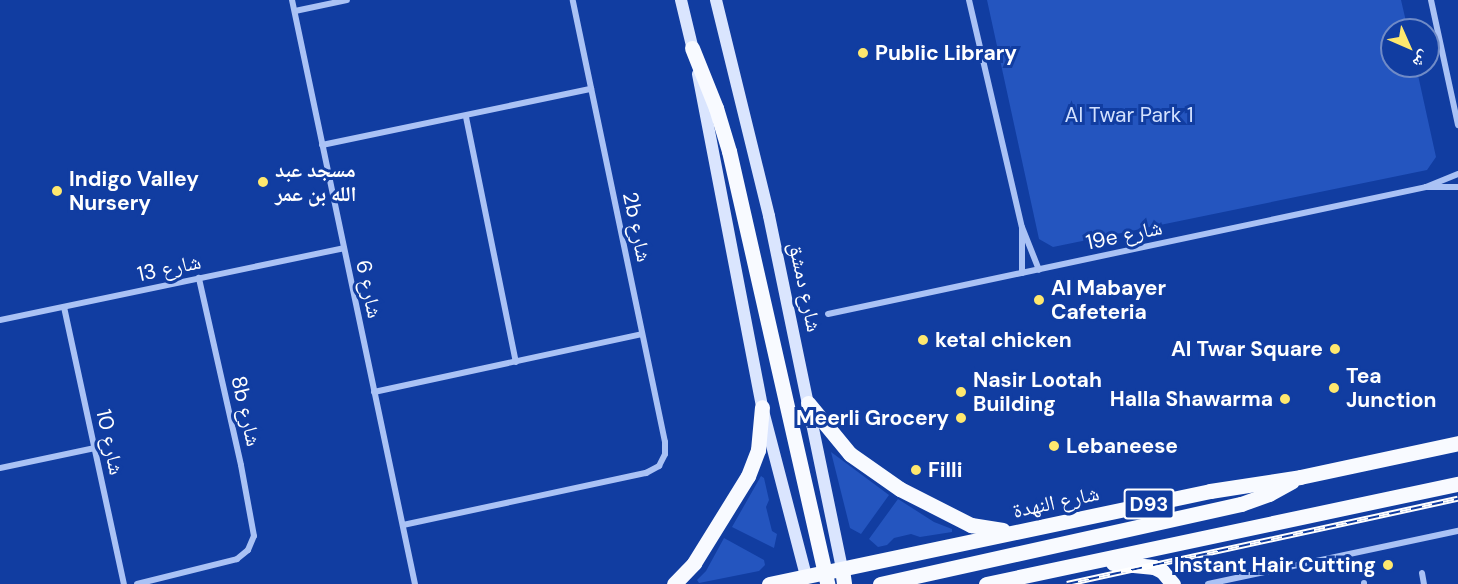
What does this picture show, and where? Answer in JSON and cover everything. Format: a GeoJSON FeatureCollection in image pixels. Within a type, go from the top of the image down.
{"type":"FeatureCollection","features":[{"type":"Feature","properties":{"kind":"main road"},"geometry":{"type":"LineString","coordinates":[[681,0],[762,407],[807,580]]}},
{"type":"Feature","properties":{"kind":"main road","name":"شارع دمشق"},"geometry":{"type":"LineString","coordinates":[[717,6],[769,216],[843,577]]}},
{"type":"Feature","properties":{"kind":"main road"},"geometry":{"type":"LineString","coordinates":[[692,48],[716,108],[729,151],[826,578]]}},
{"type":"Feature","properties":{"kind":"main road"},"geometry":{"type":"LineString","coordinates":[[808,403],[850,454],[900,489],[970,525],[1021,531]]}},
{"type":"Feature","properties":{"kind":"main road"},"geometry":{"type":"LineString","coordinates":[[674,584],[694,563],[747,476],[760,442],[762,407]]}},
{"type":"Feature","properties":{"kind":"main road","name":"شارع النهدة"},"geometry":{"type":"LineString","coordinates":[[770,584],[843,577],[1021,531],[1237,486],[1300,477],[1458,443]]}},
{"type":"Feature","properties":{"kind":"main road"},"geometry":{"type":"LineString","coordinates":[[880,584],[1240,504],[1269,494],[1300,477]]}},
{"type":"Feature","properties":{"kind":"main road","name":"D93"},"geometry":{"type":"LineString","coordinates":[[986,584],[1458,484]]}},
{"type":"Feature","properties":{"kind":"main road"},"geometry":{"type":"LineString","coordinates":[[1086,563],[1145,565],[1162,571],[1173,584]]}},
{"type":"Feature","properties":{"kind":"main road"},"geometry":{"type":"LineString","coordinates":[[1006,584],[1024,576]]}},
{"type":"Feature","properties":{"kind":"street","name":"شارع 6"},"geometry":{"type":"LineString","coordinates":[[292,0],[415,584]]}},
{"type":"Feature","properties":{"kind":"street"},"geometry":{"type":"LineString","coordinates":[[294,11],[347,0]]}},
{"type":"Feature","properties":{"kind":"street","name":"2b شارع"},"geometry":{"type":"LineString","coordinates":[[403,525],[646,473],[659,466],[663,460],[665,442],[573,0]]}},
{"type":"Feature","properties":{"kind":"street"},"geometry":{"type":"LineString","coordinates":[[717,6],[726,0]]}},
{"type":"Feature","properties":{"kind":"street"},"geometry":{"type":"LineString","coordinates":[[969,0],[1022,227],[1039,270]]}},
{"type":"Feature","properties":{"kind":"street"},"geometry":{"type":"LineString","coordinates":[[1431,0],[1458,125]]}},
{"type":"Feature","properties":{"kind":"street"},"geometry":{"type":"LineString","coordinates":[[322,145],[466,117],[591,89]]}},
{"type":"Feature","properties":{"kind":"street"},"geometry":{"type":"LineString","coordinates":[[466,117],[516,362]]}},
{"type":"Feature","properties":{"kind":"street","name":"19e شارع"},"geometry":{"type":"LineString","coordinates":[[828,314],[1426,187],[1458,174]]}},
{"type":"Feature","properties":{"kind":"street","name":"19e شارع"},"geometry":{"type":"LineString","coordinates":[[1426,187],[1458,187]]}},
{"type":"Feature","properties":{"kind":"street"},"geometry":{"type":"LineString","coordinates":[[1022,227],[1022,273]]}},
{"type":"Feature","properties":{"kind":"street","name":"شارع 13"},"geometry":{"type":"LineString","coordinates":[[0,320],[344,248]]}},
{"type":"Feature","properties":{"kind":"street","name":"8b شارع"},"geometry":{"type":"LineString","coordinates":[[137,584],[228,562],[248,550],[254,536],[199,278]]}},
{"type":"Feature","properties":{"kind":"street","name":"شارع 10"},"geometry":{"type":"LineString","coordinates":[[64,307],[124,584]]}},
{"type":"Feature","properties":{"kind":"street"},"geometry":{"type":"LineString","coordinates":[[374,392],[642,334]]}},
{"type":"Feature","properties":{"kind":"street"},"geometry":{"type":"LineString","coordinates":[[0,468],[95,448]]}},
{"type":"Feature","properties":{"kind":"street"},"geometry":{"type":"LineString","coordinates":[[1208,584],[1458,531]]}},
{"type":"Feature","properties":{"kind":"street"},"geometry":{"type":"LineString","coordinates":[[1422,573],[1424,584]]}},
{"type":"Feature","properties":{"kind":"green space","name":"Al Twar Park 1"},"geometry":{"type":"Polygon","coordinates":[[[987,0],[1401,0],[1405,18],[1380,18],[1380,78],[1419,78],[1436,157],[1427,170],[1053,247],[1039,239],[987,0]]]}},
{"type":"Feature","properties":{"kind":"green space"},"geometry":{"type":"Polygon","coordinates":[[[831,452],[889,495],[861,534],[850,528],[831,452]]]}},
{"type":"Feature","properties":{"kind":"green space"},"geometry":{"type":"Polygon","coordinates":[[[761,476],[764,478],[769,500],[766,507],[772,531],[777,534],[774,548],[732,527],[761,476]]]}},
{"type":"Feature","properties":{"kind":"green space"},"geometry":{"type":"Polygon","coordinates":[[[898,499],[934,522],[952,529],[952,532],[920,537],[911,534],[894,538],[887,545],[878,547],[869,539],[898,499]]]}},
{"type":"Feature","properties":{"kind":"green space"},"geometry":{"type":"Polygon","coordinates":[[[724,538],[764,560],[765,565],[759,571],[699,583],[697,580],[706,571],[724,538]]]}},
{"type":"Feature","properties":{"kind":"railway"},"geometry":{"type":"LineString","coordinates":[[1067,584],[1458,499]]}},
{"type":"Feature","properties":{"kind":"place","name":"Public Library"},"geometry":{"type":"Point","coordinates":[863,53]}},
{"type":"Feature","properties":{"kind":"place","name":"مسجد عبد الله بن عمر"},"geometry":{"type":"Point","coordinates":[263,182]}},
{"type":"Feature","properties":{"kind":"place","name":"Indigo Valley Nursery"},"geometry":{"type":"Point","coordinates":[57,191]}},
{"type":"Feature","properties":{"kind":"place","name":"Al Mabayer Cafeteria"},"geometry":{"type":"Point","coordinates":[1039,300]}},
{"type":"Feature","properties":{"kind":"place","name":"ketal chicken"},"geometry":{"type":"Point","coordinates":[923,340]}},
{"type":"Feature","properties":{"kind":"place","name":"Al Twar Square"},"geometry":{"type":"Point","coordinates":[1335,349]}},
{"type":"Feature","properties":{"kind":"place","name":"Tea Junction"},"geometry":{"type":"Point","coordinates":[1334,388]}},
{"type":"Feature","properties":{"kind":"place","name":"Nasir Lootah Building"},"geometry":{"type":"Point","coordinates":[961,392]}},
{"type":"Feature","properties":{"kind":"place","name":"Halla Shawarma"},"geometry":{"type":"Point","coordinates":[1285,399]}},
{"type":"Feature","properties":{"kind":"place","name":"Meerli Grocery"},"geometry":{"type":"Point","coordinates":[961,418]}},
{"type":"Feature","properties":{"kind":"place","name":"Lebaneese"},"geometry":{"type":"Point","coordinates":[1054,446]}},
{"type":"Feature","properties":{"kind":"place","name":"Filli"},"geometry":{"type":"Point","coordinates":[916,470]}},
{"type":"Feature","properties":{"kind":"place","name":"Instant Hair Cutting"},"geometry":{"type":"Point","coordinates":[1388,565]}}]}
